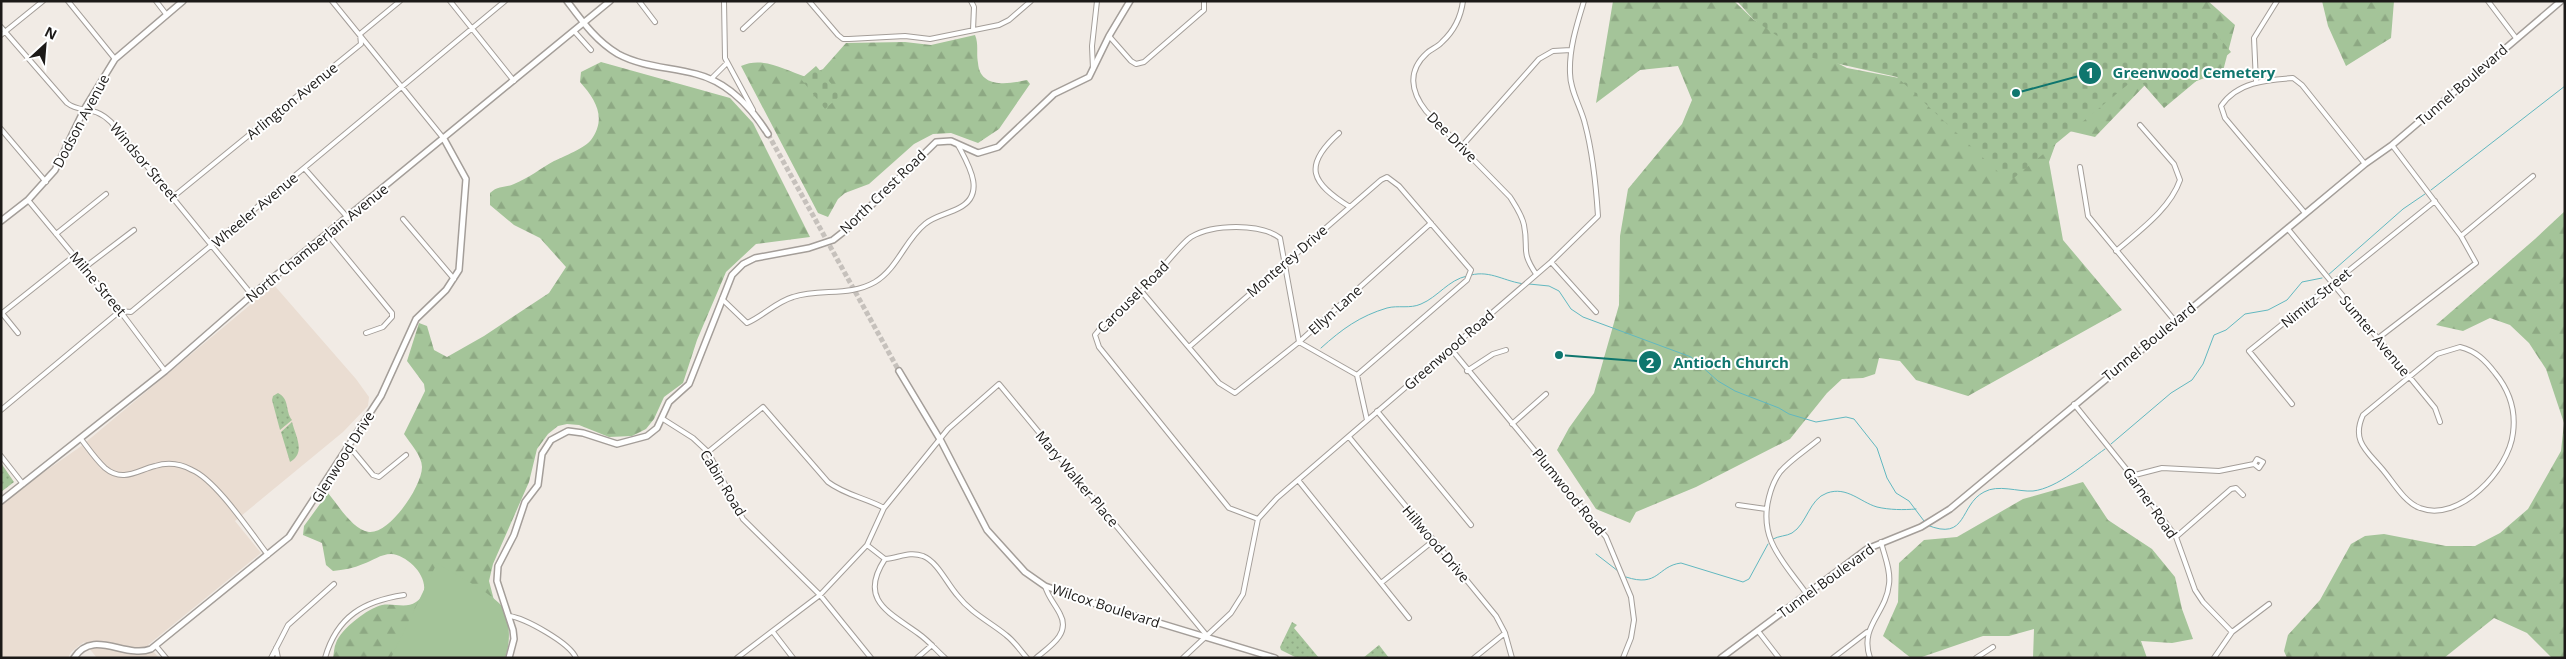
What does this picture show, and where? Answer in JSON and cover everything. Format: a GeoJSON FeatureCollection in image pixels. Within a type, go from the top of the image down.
{"type":"FeatureCollection","features":[{"type":"Feature","properties":{"kind":"street"},"geometry":{"type":"LineString","coordinates":[[3,33],[43,1]]}},
{"type":"Feature","properties":{"kind":"street"},"geometry":{"type":"LineString","coordinates":[[68,1],[115,59]]}},
{"type":"Feature","properties":{"kind":"street"},"geometry":{"type":"LineString","coordinates":[[156,1],[166,14]]}},
{"type":"Feature","properties":{"kind":"street","name":"Dodson Avenue"},"geometry":{"type":"LineString","coordinates":[[1,221],[28,200],[55,170],[85,108],[115,59],[183,1]]}},
{"type":"Feature","properties":{"kind":"street"},"geometry":{"type":"LineString","coordinates":[[332,1],[444,139]]}},
{"type":"Feature","properties":{"kind":"street","name":"Arlington Avenue"},"geometry":{"type":"LineString","coordinates":[[173,197],[361,44],[360,34],[400,1]]}},
{"type":"Feature","properties":{"kind":"street"},"geometry":{"type":"LineString","coordinates":[[450,1],[514,81]]}},
{"type":"Feature","properties":{"kind":"street","name":"Wheeler Avenue"},"geometry":{"type":"LineString","coordinates":[[1,410],[120,311],[130,312],[212,246],[505,1]]}},
{"type":"Feature","properties":{"kind":"street"},"geometry":{"type":"LineString","coordinates":[[567,1],[605,46],[644,64],[696,74],[711,79],[723,86],[754,112]]}},
{"type":"Feature","properties":{"kind":"street","name":"North Chamberlain Avenue"},"geometry":{"type":"LineString","coordinates":[[1,500],[165,371],[252,295],[328,235],[610,1]]}},
{"type":"Feature","properties":{"kind":"street"},"geometry":{"type":"LineString","coordinates":[[639,1],[655,22]]}},
{"type":"Feature","properties":{"kind":"street"},"geometry":{"type":"LineString","coordinates":[[724,1],[725,58],[768,134]]}},
{"type":"Feature","properties":{"kind":"street"},"geometry":{"type":"LineString","coordinates":[[743,29],[773,1]]}},
{"type":"Feature","properties":{"kind":"street"},"geometry":{"type":"LineString","coordinates":[[808,1],[842,39],[896,36],[930,39],[999,25],[1009,20],[1031,1]]}},
{"type":"Feature","properties":{"kind":"street"},"geometry":{"type":"LineString","coordinates":[[971,1],[974,7],[973,30]]}},
{"type":"Feature","properties":{"kind":"street"},"geometry":{"type":"LineString","coordinates":[[1094,71],[1092,46],[1097,1]]}},
{"type":"Feature","properties":{"kind":"street"},"geometry":{"type":"LineString","coordinates":[[1094,71],[1109,36],[1130,1]]}},
{"type":"Feature","properties":{"kind":"street"},"geometry":{"type":"LineString","coordinates":[[1109,36],[1131,61],[1136,64],[1144,62],[1204,10],[1204,1]]}},
{"type":"Feature","properties":{"kind":"street","name":"Dee Drive"},"geometry":{"type":"LineString","coordinates":[[1463,1],[1459,18],[1451,31],[1442,43],[1419,60],[1412,79],[1417,100],[1510,197],[1524,223],[1525,254],[1536,274]]}},
{"type":"Feature","properties":{"kind":"street","name":"Greenwood Road"},"geometry":{"type":"LineString","coordinates":[[1258,519],[1277,498],[1551,262],[1598,216],[1596,188],[1585,122],[1571,86],[1571,50],[1584,1]]}},
{"type":"Feature","properties":{"kind":"street"},"geometry":{"type":"LineString","coordinates":[[2256,82],[2254,38],[2277,1]]}},
{"type":"Feature","properties":{"kind":"street"},"geometry":{"type":"LineString","coordinates":[[2488,1],[2516,38]]}},
{"type":"Feature","properties":{"kind":"street","name":"Tunnel Boulevard"},"geometry":{"type":"LineString","coordinates":[[1721,658],[1806,593],[1881,542],[1921,527],[1950,509],[2174,321],[2365,164],[2392,145],[2562,1]]}},
{"type":"Feature","properties":{"kind":"street","name":"Windsor Street"},"geometry":{"type":"LineString","coordinates":[[1,27],[3,33],[67,103],[73,108],[85,108],[103,114],[111,122],[252,295]]}},
{"type":"Feature","properties":{"kind":"street"},"geometry":{"type":"LineString","coordinates":[[574,31],[591,50]]}},
{"type":"Feature","properties":{"kind":"street"},"geometry":{"type":"LineString","coordinates":[[1462,146],[1539,59],[1552,51],[1571,50]]}},
{"type":"Feature","properties":{"kind":"street"},"geometry":{"type":"LineString","coordinates":[[711,79],[727,63]]}},
{"type":"Feature","properties":{"kind":"street","name":"North Crest Road"},"geometry":{"type":"LineString","coordinates":[[509,658],[514,639],[509,616],[497,581],[498,566],[514,535],[525,502],[538,485],[542,454],[551,440],[568,431],[583,433],[618,444],[647,436],[657,428],[663,419],[669,402],[689,384],[701,348],[717,318],[722,299],[732,275],[743,264],[755,258],[782,255],[833,240],[936,142],[945,140],[978,153],[998,147],[1054,94],[1084,81],[1094,71]]}},
{"type":"Feature","properties":{"kind":"street"},"geometry":{"type":"LineString","coordinates":[[2306,213],[2225,118],[2221,106],[2228,97],[2256,82],[2293,78],[2302,85],[2365,164]]}},
{"type":"Feature","properties":{"kind":"street"},"geometry":{"type":"LineString","coordinates":[[2116,251],[2153,218],[2177,189],[2180,180],[2174,164],[2140,125]]}},
{"type":"Feature","properties":{"kind":"street"},"geometry":{"type":"LineString","coordinates":[[1,130],[46,182]]}},
{"type":"Feature","properties":{"kind":"street"},"geometry":{"type":"LineString","coordinates":[[1339,133],[1321,150],[1314,164],[1318,179],[1328,193],[1350,207]]}},
{"type":"Feature","properties":{"kind":"street","name":"Glenwood Drive"},"geometry":{"type":"LineString","coordinates":[[74,658],[88,645],[107,645],[135,653],[145,652],[156,646],[289,537],[381,396],[416,318],[446,290],[459,270],[466,179],[444,139]]}},
{"type":"Feature","properties":{"kind":"street"},"geometry":{"type":"LineString","coordinates":[[722,299],[747,323],[793,297],[838,294],[857,290],[876,282],[894,266],[919,229],[929,220],[961,208],[972,195],[975,184],[972,173],[958,145]]}},
{"type":"Feature","properties":{"kind":"street"},"geometry":{"type":"LineString","coordinates":[[2376,339],[2476,263],[2462,236],[2392,145]]}},
{"type":"Feature","properties":{"kind":"street"},"geometry":{"type":"LineString","coordinates":[[2080,167],[2088,216],[2174,321]]}},
{"type":"Feature","properties":{"kind":"street"},"geometry":{"type":"LineString","coordinates":[[305,169],[348,218]]}},
{"type":"Feature","properties":{"kind":"street"},"geometry":{"type":"LineString","coordinates":[[2462,236],[2533,176]]}},
{"type":"Feature","properties":{"kind":"street","name":"Monterey Drive"},"geometry":{"type":"LineString","coordinates":[[1189,347],[1387,177],[1399,186],[1431,223]]}},
{"type":"Feature","properties":{"kind":"street"},"geometry":{"type":"LineString","coordinates":[[56,234],[106,194]]}},
{"type":"Feature","properties":{"kind":"street","name":"Milne Street"},"geometry":{"type":"LineString","coordinates":[[28,200],[120,311],[165,371]]}},
{"type":"Feature","properties":{"kind":"street","name":"Nimitz Street"},"geometry":{"type":"LineString","coordinates":[[2292,404],[2249,351],[2435,200]]}},
{"type":"Feature","properties":{"kind":"street"},"geometry":{"type":"LineString","coordinates":[[403,218],[454,279]]}},
{"type":"Feature","properties":{"kind":"street"},"geometry":{"type":"LineString","coordinates":[[1357,374],[1467,280],[1471,270],[1431,223]]}},
{"type":"Feature","properties":{"kind":"street","name":"Ellyn Lane"},"geometry":{"type":"LineString","coordinates":[[1189,347],[1219,383],[1235,392],[1299,342],[1431,223]]}},
{"type":"Feature","properties":{"kind":"street","name":"Carousel Road"},"geometry":{"type":"LineString","coordinates":[[1258,519],[1229,508],[1098,347],[1095,335],[1104,324],[1142,292],[1191,237],[1214,229],[1238,227],[1271,231],[1280,238],[1299,342]]}},
{"type":"Feature","properties":{"kind":"street","name":"Sumter Avenue"},"geometry":{"type":"LineString","coordinates":[[2288,229],[2376,339],[2435,408],[2440,422]]}},
{"type":"Feature","properties":{"kind":"street"},"geometry":{"type":"LineString","coordinates":[[84,268],[134,230]]}},
{"type":"Feature","properties":{"kind":"street"},"geometry":{"type":"LineString","coordinates":[[328,235],[392,312],[392,317],[383,327],[366,333]]}},
{"type":"Feature","properties":{"kind":"street"},"geometry":{"type":"LineString","coordinates":[[18,333],[2,313],[74,256]]}},
{"type":"Feature","properties":{"kind":"street"},"geometry":{"type":"LineString","coordinates":[[1551,262],[1596,312]]}},
{"type":"Feature","properties":{"kind":"street"},"geometry":{"type":"LineString","coordinates":[[1142,292],[1189,347]]}},
{"type":"Feature","properties":{"kind":"street"},"geometry":{"type":"LineString","coordinates":[[1299,342],[1357,374],[1367,420]]}},
{"type":"Feature","properties":{"kind":"street"},"geometry":{"type":"LineString","coordinates":[[2460,347],[2470,350],[2488,364],[2500,380],[2512,405],[2514,434],[2499,468],[2480,490],[2463,503],[2446,510],[2418,508],[2364,448],[2357,436],[2363,415],[2410,377],[2437,354],[2460,347]]}},
{"type":"Feature","properties":{"kind":"street","name":"Plumwood Road"},"geometry":{"type":"LineString","coordinates":[[1450,349],[1606,537],[1620,566],[1631,597],[1634,620],[1631,638],[1623,658]]}},
{"type":"Feature","properties":{"kind":"street"},"geometry":{"type":"LineString","coordinates":[[1467,371],[1493,354],[1506,350]]}},
{"type":"Feature","properties":{"kind":"street","name":"Wilcox Boulevard"},"geometry":{"type":"LineString","coordinates":[[899,371],[940,441],[987,530],[1025,572],[1045,586],[1275,658]]}},
{"type":"Feature","properties":{"kind":"street","name":"Mary Walker Place"},"geometry":{"type":"LineString","coordinates":[[940,441],[948,429],[998,384],[1208,637]]}},
{"type":"Feature","properties":{"kind":"street"},"geometry":{"type":"LineString","coordinates":[[1512,424],[1546,394]]}},
{"type":"Feature","properties":{"kind":"street","name":"Garner Road"},"geometry":{"type":"LineString","coordinates":[[2074,404],[2176,537],[2195,590],[2203,602],[2232,632]]}},
{"type":"Feature","properties":{"kind":"street"},"geometry":{"type":"LineString","coordinates":[[708,452],[763,407],[828,482],[840,491],[871,501],[884,508]]}},
{"type":"Feature","properties":{"kind":"street"},"geometry":{"type":"LineString","coordinates":[[1377,411],[1471,525]]}},
{"type":"Feature","properties":{"kind":"street","name":"Cabin Road"},"geometry":{"type":"LineString","coordinates":[[663,419],[693,438],[708,452],[743,519],[820,595],[871,658]]}},
{"type":"Feature","properties":{"kind":"street","name":"Hillwood Drive"},"geometry":{"type":"LineString","coordinates":[[1349,437],[1496,616],[1505,633],[1512,658]]}},
{"type":"Feature","properties":{"kind":"street"},"geometry":{"type":"LineString","coordinates":[[80,439],[105,468],[116,474],[126,476],[138,474],[154,466],[174,464],[200,474],[214,487],[268,555]]}},
{"type":"Feature","properties":{"kind":"street"},"geometry":{"type":"LineString","coordinates":[[1806,593],[1774,548],[1767,534],[1766,509],[1771,491],[1780,472],[1818,440]]}},
{"type":"Feature","properties":{"kind":"street"},"geometry":{"type":"LineString","coordinates":[[737,658],[820,595],[867,544],[884,508],[940,441]]}},
{"type":"Feature","properties":{"kind":"street"},"geometry":{"type":"LineString","coordinates":[[349,446],[373,475],[379,477],[406,455]]}},
{"type":"Feature","properties":{"kind":"street"},"geometry":{"type":"LineString","coordinates":[[1,456],[23,484]]}},
{"type":"Feature","properties":{"kind":"street"},"geometry":{"type":"LineString","coordinates":[[2131,476],[2162,468],[2219,471],[2254,464]]}},
{"type":"Feature","properties":{"kind":"street"},"geometry":{"type":"LineString","coordinates":[[1298,480],[1409,618]]}},
{"type":"Feature","properties":{"kind":"street"},"geometry":{"type":"LineString","coordinates":[[2176,537],[2232,489],[2236,488],[2243,495]]}},
{"type":"Feature","properties":{"kind":"street"},"geometry":{"type":"LineString","coordinates":[[1738,505],[1766,509]]}},
{"type":"Feature","properties":{"kind":"street"},"geometry":{"type":"LineString","coordinates":[[1183,658],[1208,637],[1231,613],[1243,594],[1258,519]]}},
{"type":"Feature","properties":{"kind":"street"},"geometry":{"type":"LineString","coordinates":[[1382,583],[1433,541]]}},
{"type":"Feature","properties":{"kind":"street"},"geometry":{"type":"LineString","coordinates":[[1833,658],[1867,631],[1885,601],[1889,583],[1888,570],[1881,542]]}},
{"type":"Feature","properties":{"kind":"street"},"geometry":{"type":"LineString","coordinates":[[867,544],[885,559],[896,558],[908,553],[922,555],[931,560],[958,597],[980,618],[1006,635],[1027,658]]}},
{"type":"Feature","properties":{"kind":"street"},"geometry":{"type":"LineString","coordinates":[[885,559],[875,578],[874,588],[877,600],[888,612],[932,645],[945,658]]}},
{"type":"Feature","properties":{"kind":"street"},"geometry":{"type":"LineString","coordinates":[[271,658],[288,624],[334,584]]}},
{"type":"Feature","properties":{"kind":"street"},"geometry":{"type":"LineString","coordinates":[[1036,658],[1059,639],[1063,630],[1063,621],[1060,613],[1048,597],[1045,586]]}},
{"type":"Feature","properties":{"kind":"street"},"geometry":{"type":"LineString","coordinates":[[325,658],[339,629],[356,609],[382,598],[404,595]]}},
{"type":"Feature","properties":{"kind":"street"},"geometry":{"type":"LineString","coordinates":[[2214,658],[2232,632],[2269,604]]}},
{"type":"Feature","properties":{"kind":"street"},"geometry":{"type":"LineString","coordinates":[[509,616],[519,617],[569,648],[576,658]]}},
{"type":"Feature","properties":{"kind":"street"},"geometry":{"type":"LineString","coordinates":[[1758,631],[1779,658]]}},
{"type":"Feature","properties":{"kind":"street"},"geometry":{"type":"LineString","coordinates":[[1867,631],[1866,646],[1870,658]]}},
{"type":"Feature","properties":{"kind":"street"},"geometry":{"type":"LineString","coordinates":[[773,632],[793,658]]}},
{"type":"Feature","properties":{"kind":"street"},"geometry":{"type":"LineString","coordinates":[[1474,658],[1505,633]]}},
{"type":"Feature","properties":{"kind":"street"},"geometry":{"type":"LineString","coordinates":[[916,658],[932,645]]}},
{"type":"Feature","properties":{"kind":"street"},"geometry":{"type":"LineString","coordinates":[[156,646],[166,658]]}},
{"type":"Feature","properties":{"kind":"street"},"geometry":{"type":"LineString","coordinates":[[1976,658],[1993,647]]}},
{"type":"Feature","properties":{"kind":"street"},"geometry":{"type":"LineString","coordinates":[[276,648],[278,658]]}},
{"type":"Feature","properties":{"kind":"shaded area"},"geometry":{"type":"Polygon","coordinates":[[[274,285],[356,379],[369,397],[368,406],[343,432],[235,521],[261,553],[148,645],[159,658],[97,658],[84,642],[71,652],[68,658],[1,658],[1,502],[80,447],[274,285]]]}},
{"type":"Feature","properties":{"kind":"green space"},"geometry":{"type":"Polygon","coordinates":[[[1613,1],[1734,1],[1754,20],[1847,68],[1946,87],[2123,1],[2208,1],[2235,25],[2223,71],[2178,88],[2147,83],[2095,137],[2061,129],[2049,162],[2063,240],[2122,310],[1968,396],[1916,380],[1900,361],[1879,358],[1875,374],[1863,378],[1842,379],[1827,393],[1790,439],[1696,487],[1636,512],[1630,523],[1596,509],[1557,450],[1569,428],[1594,393],[1619,305],[1620,236],[1628,189],[1682,124],[1692,100],[1678,66],[1640,70],[1596,103],[1613,1]]]}},
{"type":"Feature","properties":{"kind":"green space"},"geometry":{"type":"Polygon","coordinates":[[[1737,1],[2189,1],[2231,52],[2164,108],[2137,77],[2009,182],[1897,77],[1808,57],[1754,20],[1737,1]]]}},
{"type":"Feature","properties":{"kind":"green space"},"geometry":{"type":"Polygon","coordinates":[[[2322,1],[2394,1],[2391,38],[2346,66],[2328,26],[2322,1]]]}},
{"type":"Feature","properties":{"kind":"green space"},"geometry":{"type":"Polygon","coordinates":[[[975,35],[978,63],[984,77],[996,83],[1012,83],[1027,80],[1030,84],[999,129],[978,143],[951,133],[933,134],[914,144],[869,184],[845,193],[838,199],[828,217],[818,213],[741,66],[749,63],[766,63],[806,77],[823,69],[846,43],[905,42],[931,45],[975,35]]]}},
{"type":"Feature","properties":{"kind":"green space"},"geometry":{"type":"Polygon","coordinates":[[[601,62],[730,98],[753,123],[810,237],[756,244],[726,272],[697,340],[683,383],[664,397],[654,419],[646,429],[632,436],[609,437],[579,425],[567,424],[558,426],[548,434],[537,449],[529,482],[493,564],[489,581],[495,604],[480,658],[333,658],[339,637],[356,620],[370,610],[382,605],[408,605],[416,602],[422,596],[423,580],[414,566],[399,556],[391,554],[380,556],[356,567],[333,571],[326,565],[322,543],[303,535],[304,526],[328,493],[357,527],[369,532],[377,531],[386,525],[395,517],[411,496],[421,475],[422,467],[418,454],[404,434],[425,391],[424,384],[407,361],[419,323],[427,326],[434,350],[447,357],[484,336],[549,293],[566,267],[540,238],[514,225],[490,205],[490,193],[525,179],[554,161],[579,149],[591,140],[598,124],[598,110],[595,102],[580,82],[581,72],[601,62]]]}},
{"type":"Feature","properties":{"kind":"green space"},"geometry":{"type":"Polygon","coordinates":[[[816,66],[841,95],[825,109],[801,79],[816,66]]]}},
{"type":"Feature","properties":{"kind":"green space"},"geometry":{"type":"Polygon","coordinates":[[[2565,211],[2565,658],[2552,658],[2527,633],[2494,618],[2444,658],[2287,658],[2284,651],[2288,635],[2320,600],[2351,544],[2365,536],[2384,534],[2446,546],[2475,546],[2500,533],[2528,509],[2561,451],[2564,423],[2546,369],[2529,343],[2510,325],[2490,318],[2463,331],[2436,325],[2565,211]]]}},
{"type":"Feature","properties":{"kind":"green space"},"geometry":{"type":"Polygon","coordinates":[[[278,393],[284,398],[292,420],[280,430],[272,400],[273,396],[278,393]]]}},
{"type":"Feature","properties":{"kind":"green space"},"geometry":{"type":"Polygon","coordinates":[[[292,422],[299,449],[298,454],[290,462],[281,432],[292,422]]]}},
{"type":"Feature","properties":{"kind":"green space"},"geometry":{"type":"Polygon","coordinates":[[[1,463],[14,482],[1,492],[1,463]]]}},
{"type":"Feature","properties":{"kind":"green space"},"geometry":{"type":"Polygon","coordinates":[[[2083,482],[2108,520],[2152,549],[2175,577],[2182,609],[2193,639],[2172,643],[2141,641],[2147,658],[2033,658],[2034,629],[2009,636],[1983,636],[1919,658],[1911,658],[1883,636],[1898,602],[1899,563],[1924,540],[1957,537],[2023,499],[2083,482]]]}},
{"type":"Feature","properties":{"kind":"green space"},"geometry":{"type":"Polygon","coordinates":[[[437,563],[486,593],[503,608],[509,629],[505,658],[391,658],[437,563]]]}},
{"type":"Feature","properties":{"kind":"green space"},"geometry":{"type":"Polygon","coordinates":[[[1292,622],[1297,625],[1294,628],[1319,658],[1297,658],[1281,650],[1280,647],[1292,622]]]}},
{"type":"Feature","properties":{"kind":"green space"},"geometry":{"type":"Polygon","coordinates":[[[1379,645],[1389,658],[1363,658],[1379,645]]]}},
{"type":"Feature","properties":{"kind":"waterway"},"geometry":{"type":"LineString","coordinates":[[2431,190],[2565,86]]}},
{"type":"Feature","properties":{"kind":"waterway"},"geometry":{"type":"LineString","coordinates":[[2327,276],[2403,209],[2425,194]]}},
{"type":"Feature","properties":{"kind":"waterway"},"geometry":{"type":"LineString","coordinates":[[1471,275],[1492,275],[1525,284]]}},
{"type":"Feature","properties":{"kind":"waterway"},"geometry":{"type":"LineString","coordinates":[[1321,348],[1344,329],[1368,315],[1387,308],[1421,304],[1454,281],[1467,276]]}},
{"type":"Feature","properties":{"kind":"waterway"},"geometry":{"type":"LineString","coordinates":[[2111,444],[2171,393],[2192,380],[2203,364],[2214,335],[2226,330],[2245,314],[2268,310],[2287,300],[2302,282],[2322,278]]}},
{"type":"Feature","properties":{"kind":"waterway"},"geometry":{"type":"LineString","coordinates":[[1529,284],[1549,286],[1559,291],[1571,309],[1583,317],[1691,357],[1718,381],[1735,391],[1779,408],[1789,414],[1816,422],[1846,417],[1854,419],[1877,448],[1887,478],[1896,493],[1909,501],[1924,521]]}},
{"type":"Feature","properties":{"kind":"waterway"},"geometry":{"type":"LineString","coordinates":[[1927,525],[1940,529],[1950,529],[1962,520],[1970,505],[1984,492],[1995,489],[2027,491],[2042,489],[2071,474],[2105,449]]}},
{"type":"Feature","properties":{"kind":"waterway"},"geometry":{"type":"LineString","coordinates":[[1773,539],[1792,533],[1801,524],[1816,501],[1821,496],[1834,491],[1847,493],[1877,507],[1916,509]]}},
{"type":"Feature","properties":{"kind":"waterway"},"geometry":{"type":"LineString","coordinates":[[1626,577],[1645,580],[1652,578],[1673,565],[1681,563],[1743,582],[1749,579],[1768,544]]}},
{"type":"Feature","properties":{"kind":"waterway"},"geometry":{"type":"LineString","coordinates":[[1596,554],[1618,571]]}},
{"type":"Feature","properties":{"kind":"tunnel"},"geometry":{"type":"LineString","coordinates":[[768,134],[899,371]]}},
{"type":"Feature","properties":{"kind":"place","name":"Greenwood Cemetery"},"geometry":{"type":"Point","coordinates":[2016,93]}},
{"type":"Feature","properties":{"kind":"place","name":"Antioch Church"},"geometry":{"type":"Point","coordinates":[1559,355]}}]}
